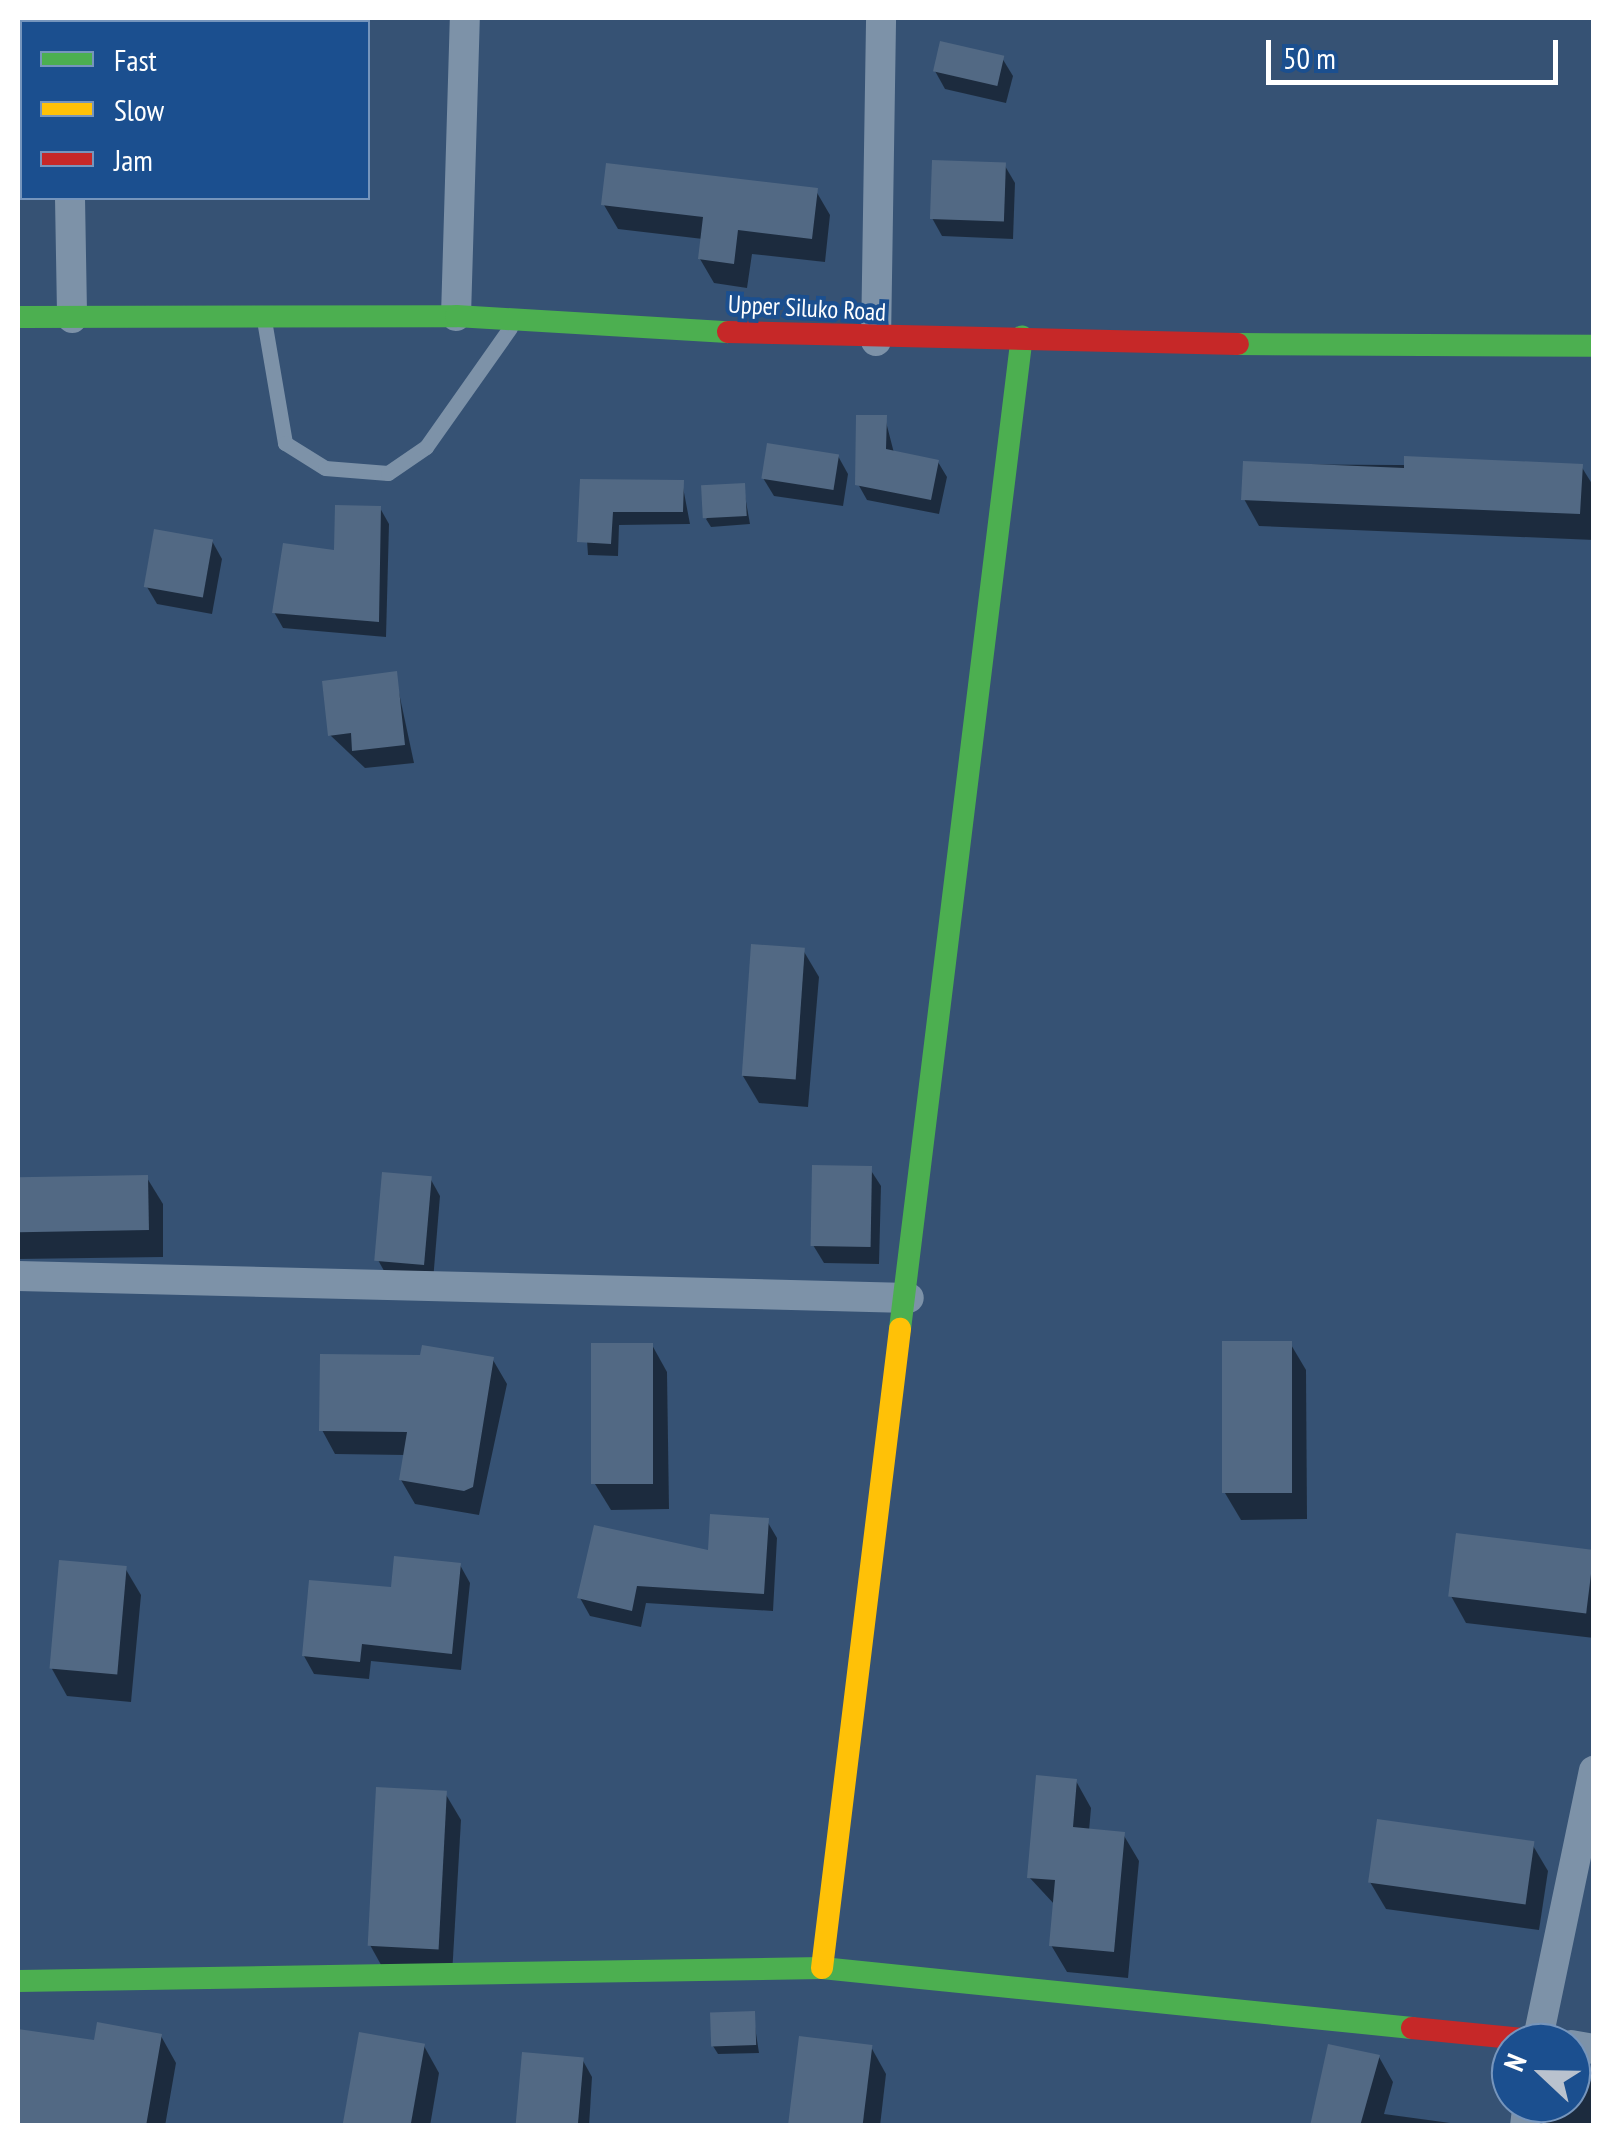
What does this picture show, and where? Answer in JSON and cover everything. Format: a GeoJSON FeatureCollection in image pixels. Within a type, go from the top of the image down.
{"type":"FeatureCollection","features":[{"type":"Feature","properties":{"kind":"street"},"geometry":{"type":"LineString","coordinates":[[456,316],[465,18]]}},
{"type":"Feature","properties":{"kind":"street"},"geometry":{"type":"LineString","coordinates":[[876,341],[881,18]]}},
{"type":"Feature","properties":{"kind":"street"},"geometry":{"type":"LineString","coordinates":[[70,200],[72,318]]}},
{"type":"Feature","properties":{"kind":"street","name":"Upper Siluko Road"},"geometry":{"type":"LineString","coordinates":[[18,317],[456,316],[876,341],[1022,336],[1594,346]]}},
{"type":"Feature","properties":{"kind":"street"},"geometry":{"type":"LineString","coordinates":[[822,1968],[909,1298],[1022,336]]}},
{"type":"Feature","properties":{"kind":"street"},"geometry":{"type":"LineString","coordinates":[[18,1276],[909,1298]]}},
{"type":"Feature","properties":{"kind":"street"},"geometry":{"type":"LineString","coordinates":[[1549,2023],[1594,1771]]}},
{"type":"Feature","properties":{"kind":"street"},"geometry":{"type":"LineString","coordinates":[[18,1982],[822,1968],[1491,2035]]}},
{"type":"Feature","properties":{"kind":"lane"},"geometry":{"type":"LineString","coordinates":[[264,316],[285,442],[325,468],[388,473],[426,447],[516,320]]}},
{"type":"Feature","properties":{"kind":"building"},"geometry":{"type":"Polygon","coordinates":[[[940,41],[1004,56],[997,86],[933,71],[940,41]]]}},
{"type":"Feature","properties":{"kind":"building"},"geometry":{"type":"Polygon","coordinates":[[[932,160],[1006,163],[1004,222],[930,219],[932,160]]]}},
{"type":"Feature","properties":{"kind":"building"},"geometry":{"type":"Polygon","coordinates":[[[606,163],[818,188],[812,239],[738,230],[734,264],[698,259],[703,217],[601,205],[606,163]]]}},
{"type":"Feature","properties":{"kind":"building"},"geometry":{"type":"Polygon","coordinates":[[[856,415],[887,415],[886,449],[939,460],[931,500],[855,485],[856,415]]]}},
{"type":"Feature","properties":{"kind":"building"},"geometry":{"type":"Polygon","coordinates":[[[767,443],[839,454],[833,490],[761,479],[767,443]]]}},
{"type":"Feature","properties":{"kind":"building"},"geometry":{"type":"Polygon","coordinates":[[[1404,456],[1583,464],[1580,514],[1241,500],[1243,461],[1404,468],[1404,456]]]}},
{"type":"Feature","properties":{"kind":"building"},"geometry":{"type":"Polygon","coordinates":[[[580,479],[684,480],[683,512],[613,512],[611,544],[577,542],[580,479]]]}},
{"type":"Feature","properties":{"kind":"building"},"geometry":{"type":"Polygon","coordinates":[[[745,483],[747,516],[703,518],[701,485],[745,483]]]}},
{"type":"Feature","properties":{"kind":"building"},"geometry":{"type":"Polygon","coordinates":[[[335,505],[381,506],[379,622],[272,613],[283,543],[334,550],[335,505]]]}},
{"type":"Feature","properties":{"kind":"building"},"geometry":{"type":"Polygon","coordinates":[[[154,529],[213,539],[203,598],[144,587],[154,529]]]}},
{"type":"Feature","properties":{"kind":"building"},"geometry":{"type":"Polygon","coordinates":[[[397,671],[405,745],[352,751],[351,733],[328,736],[322,681],[397,671]]]}},
{"type":"Feature","properties":{"kind":"building"},"geometry":{"type":"Polygon","coordinates":[[[751,944],[805,948],[796,1079],[742,1076],[751,944]]]}},
{"type":"Feature","properties":{"kind":"building"},"geometry":{"type":"Polygon","coordinates":[[[812,1165],[872,1166],[871,1247],[811,1246],[812,1165]]]}},
{"type":"Feature","properties":{"kind":"building"},"geometry":{"type":"Polygon","coordinates":[[[382,1172],[432,1176],[424,1265],[374,1261],[382,1172]]]}},
{"type":"Feature","properties":{"kind":"building"},"geometry":{"type":"Polygon","coordinates":[[[148,1175],[149,1230],[19,1232],[18,1177],[148,1175]]]}},
{"type":"Feature","properties":{"kind":"building"},"geometry":{"type":"Polygon","coordinates":[[[1222,1341],[1292,1341],[1292,1493],[1222,1493],[1222,1341]]]}},
{"type":"Feature","properties":{"kind":"building"},"geometry":{"type":"Polygon","coordinates":[[[591,1343],[653,1343],[653,1484],[591,1484],[591,1343]]]}},
{"type":"Feature","properties":{"kind":"building"},"geometry":{"type":"Polygon","coordinates":[[[422,1345],[494,1357],[473,1487],[464,1491],[399,1480],[407,1432],[319,1431],[320,1354],[420,1355],[422,1345]]]}},
{"type":"Feature","properties":{"kind":"building"},"geometry":{"type":"Polygon","coordinates":[[[710,1514],[769,1518],[764,1594],[637,1586],[632,1611],[577,1598],[594,1525],[708,1550],[710,1514]]]}},
{"type":"Feature","properties":{"kind":"building"},"geometry":{"type":"Polygon","coordinates":[[[1456,1533],[1594,1550],[1586,1613],[1448,1597],[1456,1533]]]}},
{"type":"Feature","properties":{"kind":"building"},"geometry":{"type":"Polygon","coordinates":[[[394,1556],[461,1563],[452,1654],[362,1644],[360,1662],[302,1656],[309,1580],[391,1587],[394,1556]]]}},
{"type":"Feature","properties":{"kind":"building"},"geometry":{"type":"Polygon","coordinates":[[[59,1560],[127,1566],[117,1675],[50,1669],[59,1560]]]}},
{"type":"Feature","properties":{"kind":"building"},"geometry":{"type":"Polygon","coordinates":[[[1036,1775],[1077,1779],[1073,1827],[1125,1832],[1114,1952],[1049,1946],[1055,1880],[1027,1878],[1036,1775]]]}},
{"type":"Feature","properties":{"kind":"building"},"geometry":{"type":"Polygon","coordinates":[[[376,1787],[447,1791],[439,1949],[368,1946],[376,1787]]]}},
{"type":"Feature","properties":{"kind":"building"},"geometry":{"type":"Polygon","coordinates":[[[1377,1819],[1534,1841],[1526,1905],[1368,1882],[1377,1819]]]}},
{"type":"Feature","properties":{"kind":"building"},"geometry":{"type":"Polygon","coordinates":[[[755,2011],[756,2045],[711,2047],[710,2013],[755,2011]]]}},
{"type":"Feature","properties":{"kind":"building"},"geometry":{"type":"Polygon","coordinates":[[[97,2022],[162,2034],[146,2126],[18,2126],[18,2029],[94,2040],[97,2022]]]}},
{"type":"Feature","properties":{"kind":"building"},"geometry":{"type":"Polygon","coordinates":[[[359,2032],[425,2044],[410,2126],[343,2126],[359,2032]]]}},
{"type":"Feature","properties":{"kind":"building"},"geometry":{"type":"Polygon","coordinates":[[[799,2036],[872,2045],[863,2126],[788,2126],[799,2036]]]}},
{"type":"Feature","properties":{"kind":"building"},"geometry":{"type":"Polygon","coordinates":[[[1328,2044],[1380,2055],[1360,2126],[1310,2126],[1328,2044]]]}},
{"type":"Feature","properties":{"kind":"building"},"geometry":{"type":"Polygon","coordinates":[[[522,2052],[584,2057],[578,2126],[516,2126],[522,2052]]]}},
{"type":"Feature","properties":{"kind":"traffic: fast"},"geometry":{"type":"LineString","coordinates":[[18,317],[456,316],[728,332]]}},
{"type":"Feature","properties":{"kind":"traffic: fast"},"geometry":{"type":"LineString","coordinates":[[900,1329],[1022,336]]}},
{"type":"Feature","properties":{"kind":"traffic: fast"},"geometry":{"type":"LineString","coordinates":[[1238,344],[1594,346]]}},
{"type":"Feature","properties":{"kind":"traffic: fast"},"geometry":{"type":"LineString","coordinates":[[18,1981],[822,1968],[1412,2028]]}},
{"type":"Feature","properties":{"kind":"traffic: slow"},"geometry":{"type":"LineString","coordinates":[[822,1968],[900,1329]]}},
{"type":"Feature","properties":{"kind":"traffic: jam"},"geometry":{"type":"LineString","coordinates":[[728,332],[1238,344]]}},
{"type":"Feature","properties":{"kind":"traffic: jam"},"geometry":{"type":"LineString","coordinates":[[1412,2028],[1491,2036]]}}]}
